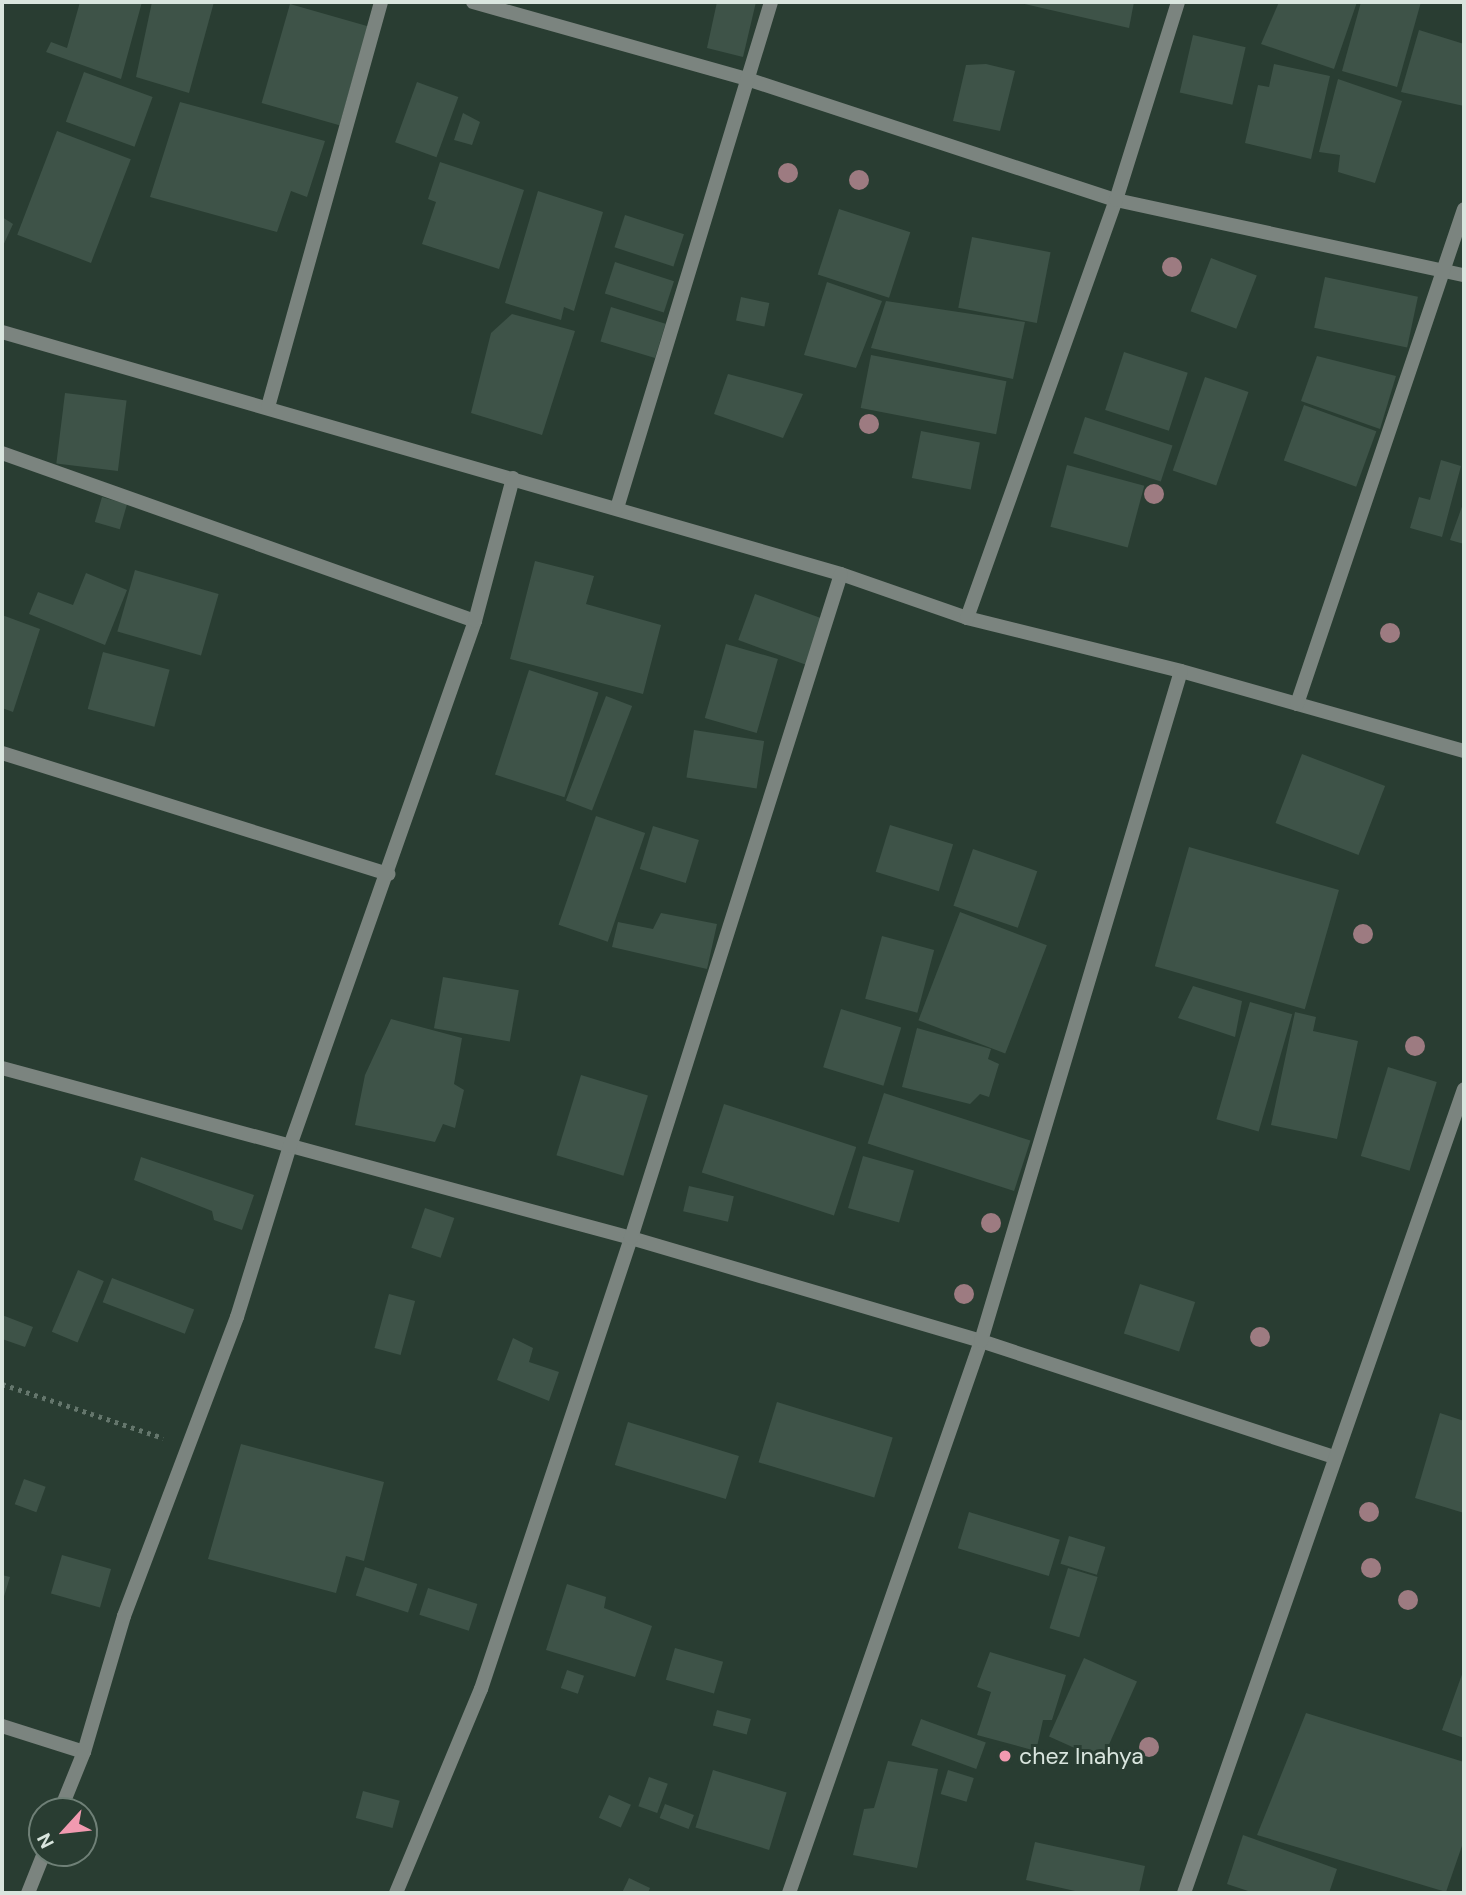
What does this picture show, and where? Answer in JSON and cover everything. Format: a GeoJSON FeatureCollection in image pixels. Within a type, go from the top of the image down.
{"type":"FeatureCollection","features":[{"type":"Feature","properties":{"kind":"street"},"geometry":{"type":"LineString","coordinates":[[268,407],[380,2]]}},
{"type":"Feature","properties":{"kind":"street"},"geometry":{"type":"LineString","coordinates":[[473,2],[747,79],[1116,200],[1464,275]]}},
{"type":"Feature","properties":{"kind":"street"},"geometry":{"type":"LineString","coordinates":[[617,508],[771,2]]}},
{"type":"Feature","properties":{"kind":"street"},"geometry":{"type":"LineString","coordinates":[[968,618],[1116,200],[1178,2]]}},
{"type":"Feature","properties":{"kind":"street"},"geometry":{"type":"LineString","coordinates":[[1297,704],[1464,209]]}},
{"type":"Feature","properties":{"kind":"street"},"geometry":{"type":"LineString","coordinates":[[2,332],[841,574],[968,618],[1181,671],[1464,751]]}},
{"type":"Feature","properties":{"kind":"street"},"geometry":{"type":"LineString","coordinates":[[2,453],[475,621]]}},
{"type":"Feature","properties":{"kind":"street"},"geometry":{"type":"LineString","coordinates":[[66,1797],[84,1752],[124,1616],[191,1447],[290,1146],[389,874],[475,621],[513,478]]}},
{"type":"Feature","properties":{"kind":"street"},"geometry":{"type":"LineString","coordinates":[[396,1893],[481,1689],[631,1238],[841,574]]}},
{"type":"Feature","properties":{"kind":"street"},"geometry":{"type":"LineString","coordinates":[[789,1893],[981,1341],[1181,671]]}},
{"type":"Feature","properties":{"kind":"street"},"geometry":{"type":"LineString","coordinates":[[2,753],[389,874]]}},
{"type":"Feature","properties":{"kind":"street"},"geometry":{"type":"LineString","coordinates":[[2,1068],[631,1238],[981,1341],[1334,1457]]}},
{"type":"Feature","properties":{"kind":"street"},"geometry":{"type":"LineString","coordinates":[[1184,1893],[1464,1089]]}},
{"type":"Feature","properties":{"kind":"street"},"geometry":{"type":"LineString","coordinates":[[2,1726],[84,1752]]}},
{"type":"Feature","properties":{"kind":"street"},"geometry":{"type":"LineString","coordinates":[[28,1893],[38,1867]]}},
{"type":"Feature","properties":{"kind":"path"},"geometry":{"type":"LineString","coordinates":[[2,1384],[191,1447]]}},
{"type":"Feature","properties":{"kind":"building"},"geometry":{"type":"Polygon","coordinates":[[[80,2],[142,2],[121,79],[46,52],[51,42],[67,48],[80,2]]]}},
{"type":"Feature","properties":{"kind":"building"},"geometry":{"type":"Polygon","coordinates":[[[152,2],[214,2],[189,93],[136,77],[152,2]]]}},
{"type":"Feature","properties":{"kind":"building"},"geometry":{"type":"Polygon","coordinates":[[[717,2],[756,2],[743,57],[707,48],[717,2]]]}},
{"type":"Feature","properties":{"kind":"building"},"geometry":{"type":"Polygon","coordinates":[[[1016,2],[1134,2],[1129,28],[1016,2]]]}},
{"type":"Feature","properties":{"kind":"building"},"geometry":{"type":"Polygon","coordinates":[[[1279,2],[1357,2],[1334,69],[1261,44],[1279,2]]]}},
{"type":"Feature","properties":{"kind":"building"},"geometry":{"type":"Polygon","coordinates":[[[1361,2],[1421,2],[1397,87],[1342,71],[1361,2]]]}},
{"type":"Feature","properties":{"kind":"building"},"geometry":{"type":"Polygon","coordinates":[[[290,4],[368,26],[339,125],[262,103],[290,4]]]}},
{"type":"Feature","properties":{"kind":"building"},"geometry":{"type":"Polygon","coordinates":[[[1419,30],[1464,44],[1464,106],[1401,92],[1419,30]]]}},
{"type":"Feature","properties":{"kind":"building"},"geometry":{"type":"Polygon","coordinates":[[[1193,35],[1246,47],[1232,105],[1180,92],[1193,35]]]}},
{"type":"Feature","properties":{"kind":"building"},"geometry":{"type":"Polygon","coordinates":[[[986,64],[1015,71],[1000,131],[953,121],[966,65],[986,64]]]}},
{"type":"Feature","properties":{"kind":"building"},"geometry":{"type":"Polygon","coordinates":[[[1274,64],[1330,76],[1311,159],[1245,143],[1258,85],[1269,87],[1274,64]]]}},
{"type":"Feature","properties":{"kind":"building"},"geometry":{"type":"Polygon","coordinates":[[[84,72],[153,97],[134,147],[66,122],[84,72]]]}},
{"type":"Feature","properties":{"kind":"building"},"geometry":{"type":"Polygon","coordinates":[[[1338,79],[1402,101],[1375,183],[1338,172],[1340,155],[1319,152],[1338,79]]]}},
{"type":"Feature","properties":{"kind":"building"},"geometry":{"type":"Polygon","coordinates":[[[417,82],[458,97],[436,157],[395,142],[417,82]]]}},
{"type":"Feature","properties":{"kind":"building"},"geometry":{"type":"Polygon","coordinates":[[[180,102],[325,141],[307,197],[291,191],[277,232],[150,197],[180,102]]]}},
{"type":"Feature","properties":{"kind":"building"},"geometry":{"type":"Polygon","coordinates":[[[463,113],[480,122],[472,145],[454,140],[463,113]]]}},
{"type":"Feature","properties":{"kind":"building"},"geometry":{"type":"Polygon","coordinates":[[[57,131],[131,159],[91,263],[17,235],[57,131]]]}},
{"type":"Feature","properties":{"kind":"building"},"geometry":{"type":"Polygon","coordinates":[[[440,162],[524,190],[499,269],[422,244],[436,202],[428,199],[440,162]]]}},
{"type":"Feature","properties":{"kind":"building"},"geometry":{"type":"Polygon","coordinates":[[[538,191],[603,212],[574,311],[564,307],[561,320],[505,303],[538,191]]]}},
{"type":"Feature","properties":{"kind":"building"},"geometry":{"type":"Polygon","coordinates":[[[839,209],[910,232],[889,298],[818,275],[839,209]]]}},
{"type":"Feature","properties":{"kind":"building"},"geometry":{"type":"Polygon","coordinates":[[[625,215],[684,234],[673,266],[614,247],[625,215]]]}},
{"type":"Feature","properties":{"kind":"building"},"geometry":{"type":"Polygon","coordinates":[[[2,217],[13,224],[2,248],[2,217]]]}},
{"type":"Feature","properties":{"kind":"building"},"geometry":{"type":"Polygon","coordinates":[[[972,237],[1051,252],[1037,323],[958,308],[972,237]]]}},
{"type":"Feature","properties":{"kind":"building"},"geometry":{"type":"Polygon","coordinates":[[[1211,258],[1257,276],[1236,329],[1191,311],[1211,258]]]}},
{"type":"Feature","properties":{"kind":"building"},"geometry":{"type":"Polygon","coordinates":[[[615,262],[674,281],[664,313],[605,293],[615,262]]]}},
{"type":"Feature","properties":{"kind":"building"},"geometry":{"type":"Polygon","coordinates":[[[1325,277],[1418,297],[1407,348],[1314,328],[1325,277]]]}},
{"type":"Feature","properties":{"kind":"building"},"geometry":{"type":"Polygon","coordinates":[[[827,282],[882,301],[856,368],[804,355],[827,282]]]}},
{"type":"Feature","properties":{"kind":"building"},"geometry":{"type":"Polygon","coordinates":[[[741,297],[769,303],[764,327],[736,320],[741,297]]]}},
{"type":"Feature","properties":{"kind":"building"},"geometry":{"type":"Polygon","coordinates":[[[886,301],[1025,322],[1013,379],[871,348],[886,301]]]}},
{"type":"Feature","properties":{"kind":"building"},"geometry":{"type":"Polygon","coordinates":[[[611,307],[666,324],[655,358],[600,341],[611,307]]]}},
{"type":"Feature","properties":{"kind":"building"},"geometry":{"type":"Polygon","coordinates":[[[512,314],[575,331],[542,435],[471,413],[491,333],[512,314]]]}},
{"type":"Feature","properties":{"kind":"building"},"geometry":{"type":"Polygon","coordinates":[[[1124,352],[1188,373],[1169,431],[1105,410],[1124,352]]]}},
{"type":"Feature","properties":{"kind":"building"},"geometry":{"type":"Polygon","coordinates":[[[871,355],[1006,381],[996,434],[861,408],[871,355]]]}},
{"type":"Feature","properties":{"kind":"building"},"geometry":{"type":"Polygon","coordinates":[[[1317,356],[1396,376],[1380,429],[1301,401],[1317,356]]]}},
{"type":"Feature","properties":{"kind":"building"},"geometry":{"type":"Polygon","coordinates":[[[728,374],[803,394],[783,438],[714,414],[728,374]]]}},
{"type":"Feature","properties":{"kind":"building"},"geometry":{"type":"Polygon","coordinates":[[[1205,377],[1248,392],[1216,486],[1173,471],[1205,377]]]}},
{"type":"Feature","properties":{"kind":"building"},"geometry":{"type":"Polygon","coordinates":[[[65,393],[127,401],[118,471],[56,463],[65,393]]]}},
{"type":"Feature","properties":{"kind":"building"},"geometry":{"type":"Polygon","coordinates":[[[1304,405],[1376,431],[1356,487],[1284,460],[1304,405]]]}},
{"type":"Feature","properties":{"kind":"building"},"geometry":{"type":"Polygon","coordinates":[[[1085,417],[1172,445],[1161,482],[1073,453],[1085,417]]]}},
{"type":"Feature","properties":{"kind":"building"},"geometry":{"type":"Polygon","coordinates":[[[921,431],[980,442],[971,490],[912,478],[921,431]]]}},
{"type":"Feature","properties":{"kind":"building"},"geometry":{"type":"Polygon","coordinates":[[[1441,460],[1461,466],[1442,537],[1410,528],[1419,497],[1430,500],[1441,460]]]}},
{"type":"Feature","properties":{"kind":"building"},"geometry":{"type":"Polygon","coordinates":[[[1067,465],[1144,486],[1128,548],[1050,527],[1067,465]]]}},
{"type":"Feature","properties":{"kind":"building"},"geometry":{"type":"Polygon","coordinates":[[[102,497],[127,504],[120,529],[95,522],[102,497]]]}},
{"type":"Feature","properties":{"kind":"building"},"geometry":{"type":"Polygon","coordinates":[[[1464,501],[1464,544],[1450,540],[1464,501]]]}},
{"type":"Feature","properties":{"kind":"building"},"geometry":{"type":"Polygon","coordinates":[[[535,561],[594,576],[586,604],[661,625],[643,694],[510,659],[535,561]]]}},
{"type":"Feature","properties":{"kind":"building"},"geometry":{"type":"Polygon","coordinates":[[[135,570],[219,594],[201,656],[117,632],[135,570]]]}},
{"type":"Feature","properties":{"kind":"building"},"geometry":{"type":"Polygon","coordinates":[[[86,573],[127,590],[105,645],[29,614],[38,592],[73,605],[86,573]]]}},
{"type":"Feature","properties":{"kind":"building"},"geometry":{"type":"Polygon","coordinates":[[[755,594],[825,620],[809,666],[738,640],[755,594]]]}},
{"type":"Feature","properties":{"kind":"building"},"geometry":{"type":"Polygon","coordinates":[[[2,615],[40,629],[13,712],[2,708],[2,615]]]}},
{"type":"Feature","properties":{"kind":"building"},"geometry":{"type":"Polygon","coordinates":[[[726,644],[778,659],[757,733],[705,718],[726,644]]]}},
{"type":"Feature","properties":{"kind":"building"},"geometry":{"type":"Polygon","coordinates":[[[103,652],[170,670],[154,727],[88,709],[103,652]]]}},
{"type":"Feature","properties":{"kind":"building"},"geometry":{"type":"Polygon","coordinates":[[[529,670],[598,693],[564,797],[495,775],[529,670]]]}},
{"type":"Feature","properties":{"kind":"building"},"geometry":{"type":"Polygon","coordinates":[[[606,696],[632,706],[592,811],[566,801],[606,696]]]}},
{"type":"Feature","properties":{"kind":"building"},"geometry":{"type":"Polygon","coordinates":[[[694,730],[764,741],[757,789],[686,777],[694,730]]]}},
{"type":"Feature","properties":{"kind":"building"},"geometry":{"type":"Polygon","coordinates":[[[1302,754],[1385,786],[1359,855],[1275,823],[1302,754]]]}},
{"type":"Feature","properties":{"kind":"building"},"geometry":{"type":"Polygon","coordinates":[[[596,816],[645,833],[608,942],[559,925],[596,816]]]}},
{"type":"Feature","properties":{"kind":"building"},"geometry":{"type":"Polygon","coordinates":[[[890,825],[953,844],[939,891],[876,872],[890,825]]]}},
{"type":"Feature","properties":{"kind":"building"},"geometry":{"type":"Polygon","coordinates":[[[653,826],[699,840],[686,883],[640,869],[653,826]]]}},
{"type":"Feature","properties":{"kind":"building"},"geometry":{"type":"Polygon","coordinates":[[[1189,847],[1339,890],[1305,1009],[1155,966],[1189,847]]]}},
{"type":"Feature","properties":{"kind":"building"},"geometry":{"type":"Polygon","coordinates":[[[973,849],[1037,871],[1018,928],[953,906],[973,849]]]}},
{"type":"Feature","properties":{"kind":"building"},"geometry":{"type":"Polygon","coordinates":[[[960,912],[1047,945],[1005,1054],[918,1020],[960,912]]]}},
{"type":"Feature","properties":{"kind":"building"},"geometry":{"type":"Polygon","coordinates":[[[661,913],[717,924],[707,969],[612,947],[618,922],[653,929],[661,913]]]}},
{"type":"Feature","properties":{"kind":"building"},"geometry":{"type":"Polygon","coordinates":[[[882,936],[934,950],[917,1013],[865,999],[882,936]]]}},
{"type":"Feature","properties":{"kind":"building"},"geometry":{"type":"Polygon","coordinates":[[[443,977],[519,990],[510,1042],[434,1028],[443,977]]]}},
{"type":"Feature","properties":{"kind":"building"},"geometry":{"type":"Polygon","coordinates":[[[1193,986],[1242,1001],[1235,1037],[1178,1018],[1193,986]]]}},
{"type":"Feature","properties":{"kind":"building"},"geometry":{"type":"Polygon","coordinates":[[[1250,1002],[1292,1014],[1259,1131],[1216,1119],[1250,1002]]]}},
{"type":"Feature","properties":{"kind":"building"},"geometry":{"type":"Polygon","coordinates":[[[841,1009],[901,1027],[883,1086],[823,1067],[841,1009]]]}},
{"type":"Feature","properties":{"kind":"building"},"geometry":{"type":"Polygon","coordinates":[[[1295,1012],[1316,1017],[1313,1031],[1358,1041],[1337,1139],[1271,1125],[1295,1012]]]}},
{"type":"Feature","properties":{"kind":"building"},"geometry":{"type":"Polygon","coordinates":[[[391,1019],[462,1038],[454,1084],[464,1090],[455,1128],[443,1124],[435,1142],[355,1125],[365,1075],[391,1019]]]}},
{"type":"Feature","properties":{"kind":"building"},"geometry":{"type":"Polygon","coordinates":[[[917,1028],[991,1049],[988,1059],[999,1064],[989,1097],[980,1094],[970,1104],[902,1087],[917,1028]]]}},
{"type":"Feature","properties":{"kind":"building"},"geometry":{"type":"Polygon","coordinates":[[[1388,1067],[1437,1082],[1410,1171],[1361,1156],[1388,1067]]]}},
{"type":"Feature","properties":{"kind":"building"},"geometry":{"type":"Polygon","coordinates":[[[581,1075],[648,1095],[623,1176],[556,1155],[581,1075]]]}},
{"type":"Feature","properties":{"kind":"building"},"geometry":{"type":"Polygon","coordinates":[[[884,1093],[1030,1141],[1014,1191],[868,1143],[884,1093]]]}},
{"type":"Feature","properties":{"kind":"building"},"geometry":{"type":"Polygon","coordinates":[[[724,1104],[856,1147],[834,1215],[702,1172],[724,1104]]]}},
{"type":"Feature","properties":{"kind":"building"},"geometry":{"type":"Polygon","coordinates":[[[863,1156],[914,1171],[899,1223],[848,1208],[863,1156]]]}},
{"type":"Feature","properties":{"kind":"building"},"geometry":{"type":"Polygon","coordinates":[[[141,1157],[254,1195],[242,1230],[214,1220],[212,1211],[134,1180],[141,1157]]]}},
{"type":"Feature","properties":{"kind":"building"},"geometry":{"type":"Polygon","coordinates":[[[689,1186],[734,1196],[728,1222],[683,1211],[689,1186]]]}},
{"type":"Feature","properties":{"kind":"building"},"geometry":{"type":"Polygon","coordinates":[[[425,1208],[454,1218],[441,1258],[411,1248],[425,1208]]]}},
{"type":"Feature","properties":{"kind":"building"},"geometry":{"type":"Polygon","coordinates":[[[78,1270],[104,1281],[78,1343],[52,1332],[78,1270]]]}},
{"type":"Feature","properties":{"kind":"building"},"geometry":{"type":"Polygon","coordinates":[[[112,1278],[194,1310],[185,1334],[103,1302],[112,1278]]]}},
{"type":"Feature","properties":{"kind":"building"},"geometry":{"type":"Polygon","coordinates":[[[1140,1284],[1195,1302],[1179,1351],[1124,1333],[1140,1284]]]}},
{"type":"Feature","properties":{"kind":"building"},"geometry":{"type":"Polygon","coordinates":[[[389,1294],[415,1301],[401,1355],[375,1348],[389,1294]]]}},
{"type":"Feature","properties":{"kind":"building"},"geometry":{"type":"Polygon","coordinates":[[[2,1315],[33,1327],[25,1347],[2,1339],[2,1315]]]}},
{"type":"Feature","properties":{"kind":"building"},"geometry":{"type":"Polygon","coordinates":[[[513,1338],[533,1348],[529,1362],[559,1372],[549,1401],[497,1380],[513,1338]]]}},
{"type":"Feature","properties":{"kind":"building"},"geometry":{"type":"Polygon","coordinates":[[[777,1402],[893,1437],[874,1498],[759,1462],[777,1402]]]}},
{"type":"Feature","properties":{"kind":"building"},"geometry":{"type":"Polygon","coordinates":[[[1440,1413],[1464,1421],[1464,1513],[1415,1498],[1440,1413]]]}},
{"type":"Feature","properties":{"kind":"building"},"geometry":{"type":"Polygon","coordinates":[[[628,1422],[739,1456],[726,1499],[615,1465],[628,1422]]]}},
{"type":"Feature","properties":{"kind":"building"},"geometry":{"type":"Polygon","coordinates":[[[241,1444],[384,1482],[364,1561],[346,1556],[336,1593],[208,1559],[241,1444]]]}},
{"type":"Feature","properties":{"kind":"building"},"geometry":{"type":"Polygon","coordinates":[[[24,1479],[46,1487],[36,1512],[15,1504],[24,1479]]]}},
{"type":"Feature","properties":{"kind":"building"},"geometry":{"type":"Polygon","coordinates":[[[969,1512],[1060,1540],[1049,1576],[958,1548],[969,1512]]]}},
{"type":"Feature","properties":{"kind":"building"},"geometry":{"type":"Polygon","coordinates":[[[1069,1536],[1105,1547],[1097,1575],[1061,1564],[1069,1536]]]}},
{"type":"Feature","properties":{"kind":"building"},"geometry":{"type":"Polygon","coordinates":[[[62,1555],[111,1569],[100,1608],[51,1593],[62,1555]]]}},
{"type":"Feature","properties":{"kind":"building"},"geometry":{"type":"Polygon","coordinates":[[[365,1567],[417,1584],[408,1613],[356,1596],[365,1567]]]}},
{"type":"Feature","properties":{"kind":"building"},"geometry":{"type":"Polygon","coordinates":[[[1068,1568],[1098,1577],[1079,1637],[1050,1628],[1068,1568]]]}},
{"type":"Feature","properties":{"kind":"building"},"geometry":{"type":"Polygon","coordinates":[[[2,1575],[10,1577],[2,1603],[2,1575]]]}},
{"type":"Feature","properties":{"kind":"building"},"geometry":{"type":"Polygon","coordinates":[[[567,1584],[606,1597],[604,1608],[652,1626],[635,1677],[546,1650],[567,1584]]]}},
{"type":"Feature","properties":{"kind":"building"},"geometry":{"type":"Polygon","coordinates":[[[428,1588],[477,1604],[469,1631],[419,1615],[428,1588]]]}},
{"type":"Feature","properties":{"kind":"building"},"geometry":{"type":"Polygon","coordinates":[[[675,1648],[723,1662],[714,1694],[666,1680],[675,1648]]]}},
{"type":"Feature","properties":{"kind":"building"},"geometry":{"type":"Polygon","coordinates":[[[990,1652],[1066,1675],[1052,1720],[1043,1720],[1036,1751],[977,1735],[991,1692],[977,1687],[990,1652]]]}},
{"type":"Feature","properties":{"kind":"building"},"geometry":{"type":"Polygon","coordinates":[[[1084,1658],[1137,1682],[1102,1760],[1049,1737],[1084,1658]]]}},
{"type":"Feature","properties":{"kind":"building"},"geometry":{"type":"Polygon","coordinates":[[[1464,1669],[1464,1738],[1442,1730],[1464,1669]]]}},
{"type":"Feature","properties":{"kind":"building"},"geometry":{"type":"Polygon","coordinates":[[[567,1670],[584,1676],[578,1694],[561,1688],[567,1670]]]}},
{"type":"Feature","properties":{"kind":"building"},"geometry":{"type":"Polygon","coordinates":[[[717,1710],[751,1719],[747,1735],[713,1725],[717,1710]]]}},
{"type":"Feature","properties":{"kind":"building"},"geometry":{"type":"Polygon","coordinates":[[[1306,1713],[1464,1762],[1464,1840],[1446,1892],[1257,1835],[1306,1713]]]}},
{"type":"Feature","properties":{"kind":"building"},"geometry":{"type":"Polygon","coordinates":[[[921,1719],[986,1743],[976,1769],[911,1745],[921,1719]]]}},
{"type":"Feature","properties":{"kind":"building"},"geometry":{"type":"Polygon","coordinates":[[[888,1761],[938,1769],[917,1868],[853,1855],[864,1809],[874,1808],[888,1761]]]}},
{"type":"Feature","properties":{"kind":"building"},"geometry":{"type":"Polygon","coordinates":[[[713,1770],[787,1793],[769,1850],[695,1827],[713,1770]]]}},
{"type":"Feature","properties":{"kind":"building"},"geometry":{"type":"Polygon","coordinates":[[[948,1770],[974,1778],[967,1802],[941,1794],[948,1770]]]}},
{"type":"Feature","properties":{"kind":"building"},"geometry":{"type":"Polygon","coordinates":[[[649,1777],[668,1784],[657,1813],[638,1806],[649,1777]]]}},
{"type":"Feature","properties":{"kind":"building"},"geometry":{"type":"Polygon","coordinates":[[[363,1791],[400,1801],[392,1828],[356,1818],[363,1791]]]}},
{"type":"Feature","properties":{"kind":"building"},"geometry":{"type":"Polygon","coordinates":[[[609,1795],[631,1805],[621,1828],[599,1818],[609,1795]]]}},
{"type":"Feature","properties":{"kind":"building"},"geometry":{"type":"Polygon","coordinates":[[[665,1804],[694,1815],[689,1829],[660,1818],[665,1804]]]}},
{"type":"Feature","properties":{"kind":"building"},"geometry":{"type":"Polygon","coordinates":[[[1243,1835],[1337,1869],[1329,1893],[1254,1893],[1227,1884],[1243,1835]]]}},
{"type":"Feature","properties":{"kind":"building"},"geometry":{"type":"Polygon","coordinates":[[[1035,1842],[1145,1866],[1139,1893],[1084,1893],[1026,1880],[1035,1842]]]}},
{"type":"Feature","properties":{"kind":"building"},"geometry":{"type":"Polygon","coordinates":[[[629,1878],[650,1888],[648,1893],[622,1893],[629,1878]]]}},
{"type":"Feature","properties":{"kind":"place","name":"chez Inahya"},"geometry":{"type":"Point","coordinates":[1005,1756]}}]}
